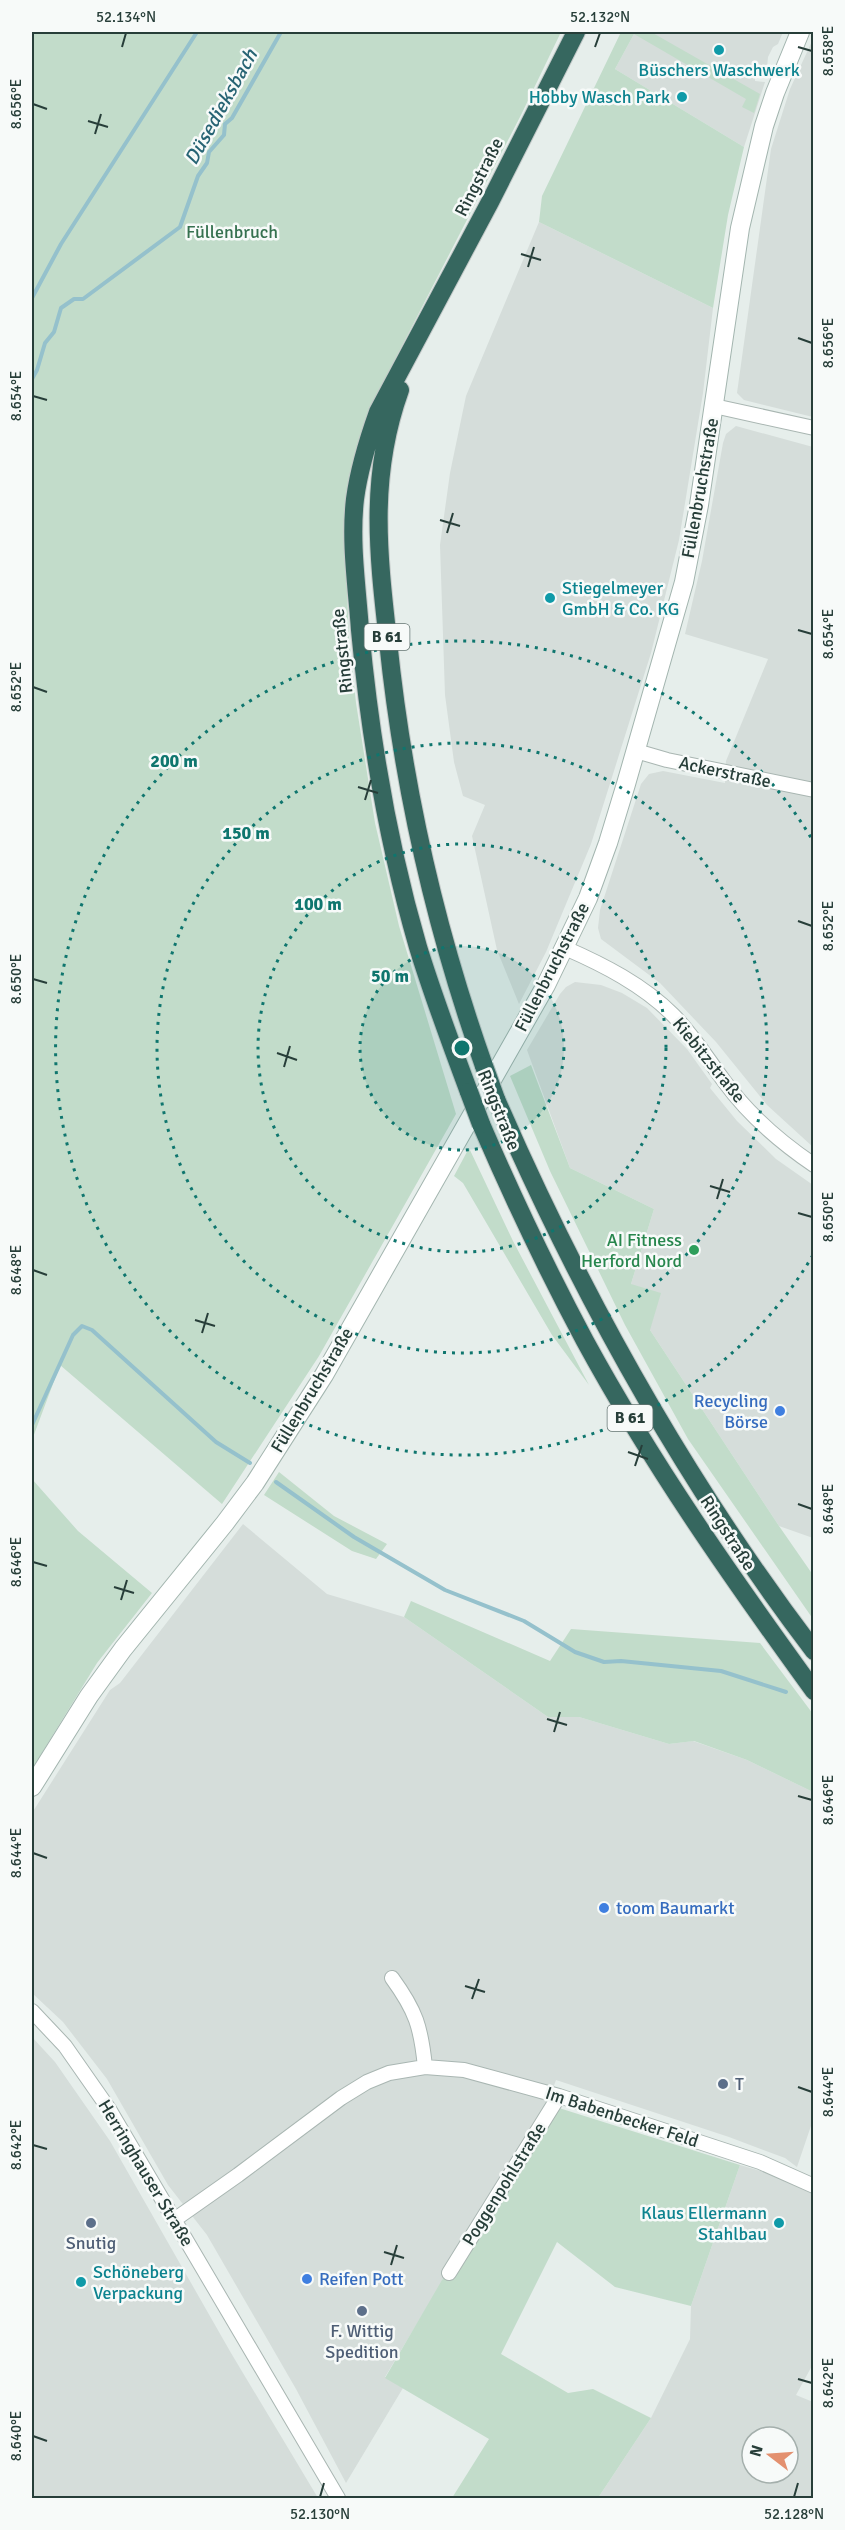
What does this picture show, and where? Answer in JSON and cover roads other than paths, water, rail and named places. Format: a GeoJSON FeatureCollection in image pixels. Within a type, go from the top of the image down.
{"type":"FeatureCollection","features":[{"type":"Feature","properties":{"kind":"highway","name":"Ringstraße"},"geometry":{"type":"LineString","coordinates":[[576,32],[378,412],[367,443],[355,501],[355,570],[372,727],[395,856],[418,946],[442,1022],[481,1124],[513,1198],[586,1343],[644,1441],[736,1584],[813,1691]]}},
{"type":"Feature","properties":{"kind":"highway","name":"Ringstraße"},"geometry":{"type":"LineString","coordinates":[[417,340],[393,410],[383,450],[377,521],[396,713],[420,851],[461,1002],[496,1099],[534,1185],[569,1259],[619,1353],[681,1458],[813,1651]]}},
{"type":"Feature","properties":{"kind":"street","name":"Füllenbruchstraße"},"geometry":{"type":"LineString","coordinates":[[32,1787],[89,1696],[130,1640],[255,1483],[324,1375],[546,985],[588,897],[608,843],[684,582],[699,505],[740,228],[755,160],[775,93],[800,32]]}},
{"type":"Feature","properties":{"kind":"street"},"geometry":{"type":"LineString","coordinates":[[714,406],[813,428]]}},
{"type":"Feature","properties":{"kind":"street","name":"Ackerstraße"},"geometry":{"type":"LineString","coordinates":[[636,751],[667,760],[813,790]]}},
{"type":"Feature","properties":{"kind":"street","name":"Kiebitzstraße"},"geometry":{"type":"LineString","coordinates":[[565,948],[613,970],[645,991],[673,1015],[700,1046],[724,1082],[745,1105],[788,1147],[813,1165]]}},
{"type":"Feature","properties":{"kind":"street"},"geometry":{"type":"LineString","coordinates":[[392,1978],[407,1999],[422,2033],[425,2067]]}},
{"type":"Feature","properties":{"kind":"street","name":"Herringhauser Straße"},"geometry":{"type":"LineString","coordinates":[[32,2011],[65,2046],[84,2071],[338,2499]]}},
{"type":"Feature","properties":{"kind":"street","name":"Im Babenbecker Feld"},"geometry":{"type":"LineString","coordinates":[[174,2220],[367,2082],[390,2073],[425,2067],[464,2070],[559,2096],[760,2162],[813,2186]]}},
{"type":"Feature","properties":{"kind":"street","name":"Poggenpohlstraße"},"geometry":{"type":"LineString","coordinates":[[450,2273],[559,2096]]}},
{"type":"Feature","properties":{"kind":"waterway"},"geometry":{"type":"LineString","coordinates":[[32,298],[61,244],[197,32]]}},
{"type":"Feature","properties":{"kind":"waterway","name":"Düsedieksbach"},"geometry":{"type":"LineString","coordinates":[[32,379],[45,343],[54,332],[61,308],[74,299],[83,299],[180,227],[198,176],[207,163],[209,152],[224,135],[225,124],[232,118],[281,32]]}},
{"type":"Feature","properties":{"kind":"waterway"},"geometry":{"type":"LineString","coordinates":[[32,1425],[73,1335],[82,1326],[92,1330],[216,1442],[250,1463]]}},
{"type":"Feature","properties":{"kind":"waterway"},"geometry":{"type":"LineString","coordinates":[[276,1482],[354,1537],[445,1590],[524,1621],[575,1652],[604,1662],[621,1661],[721,1671],[786,1692]]}},
{"type":"Feature","properties":{"kind":"place","name":"Büschers Waschwerk"},"geometry":{"type":"Point","coordinates":[719,50]}},
{"type":"Feature","properties":{"kind":"place","name":"Hobby Wasch Park"},"geometry":{"type":"Point","coordinates":[682,97]}},
{"type":"Feature","properties":{"kind":"place","name":"Stiegelmeyer GmbH & Co. KG"},"geometry":{"type":"Point","coordinates":[550,598]}},
{"type":"Feature","properties":{"kind":"place","name":"AI Fitness Herford Nord"},"geometry":{"type":"Point","coordinates":[694,1250]}},
{"type":"Feature","properties":{"kind":"place","name":"Recycling Börse"},"geometry":{"type":"Point","coordinates":[780,1411]}},
{"type":"Feature","properties":{"kind":"place","name":"toom Baumarkt"},"geometry":{"type":"Point","coordinates":[604,1908]}},
{"type":"Feature","properties":{"kind":"place","name":"T"},"geometry":{"type":"Point","coordinates":[723,2084]}},
{"type":"Feature","properties":{"kind":"place","name":"Snutig"},"geometry":{"type":"Point","coordinates":[91,2223]}},
{"type":"Feature","properties":{"kind":"place","name":"Klaus Ellermann Stahlbau"},"geometry":{"type":"Point","coordinates":[779,2223]}},
{"type":"Feature","properties":{"kind":"place","name":"Reifen Pott"},"geometry":{"type":"Point","coordinates":[307,2279]}},
{"type":"Feature","properties":{"kind":"place","name":"Schöneberg Verpackung"},"geometry":{"type":"Point","coordinates":[81,2282]}},
{"type":"Feature","properties":{"kind":"place","name":"F. Wittig Spedition"},"geometry":{"type":"Point","coordinates":[362,2311]}},
{"type":"Feature","properties":{"kind":"park label","name":"Füllenbruch"},"geometry":{"type":"Point","coordinates":[232,232]}}]}
